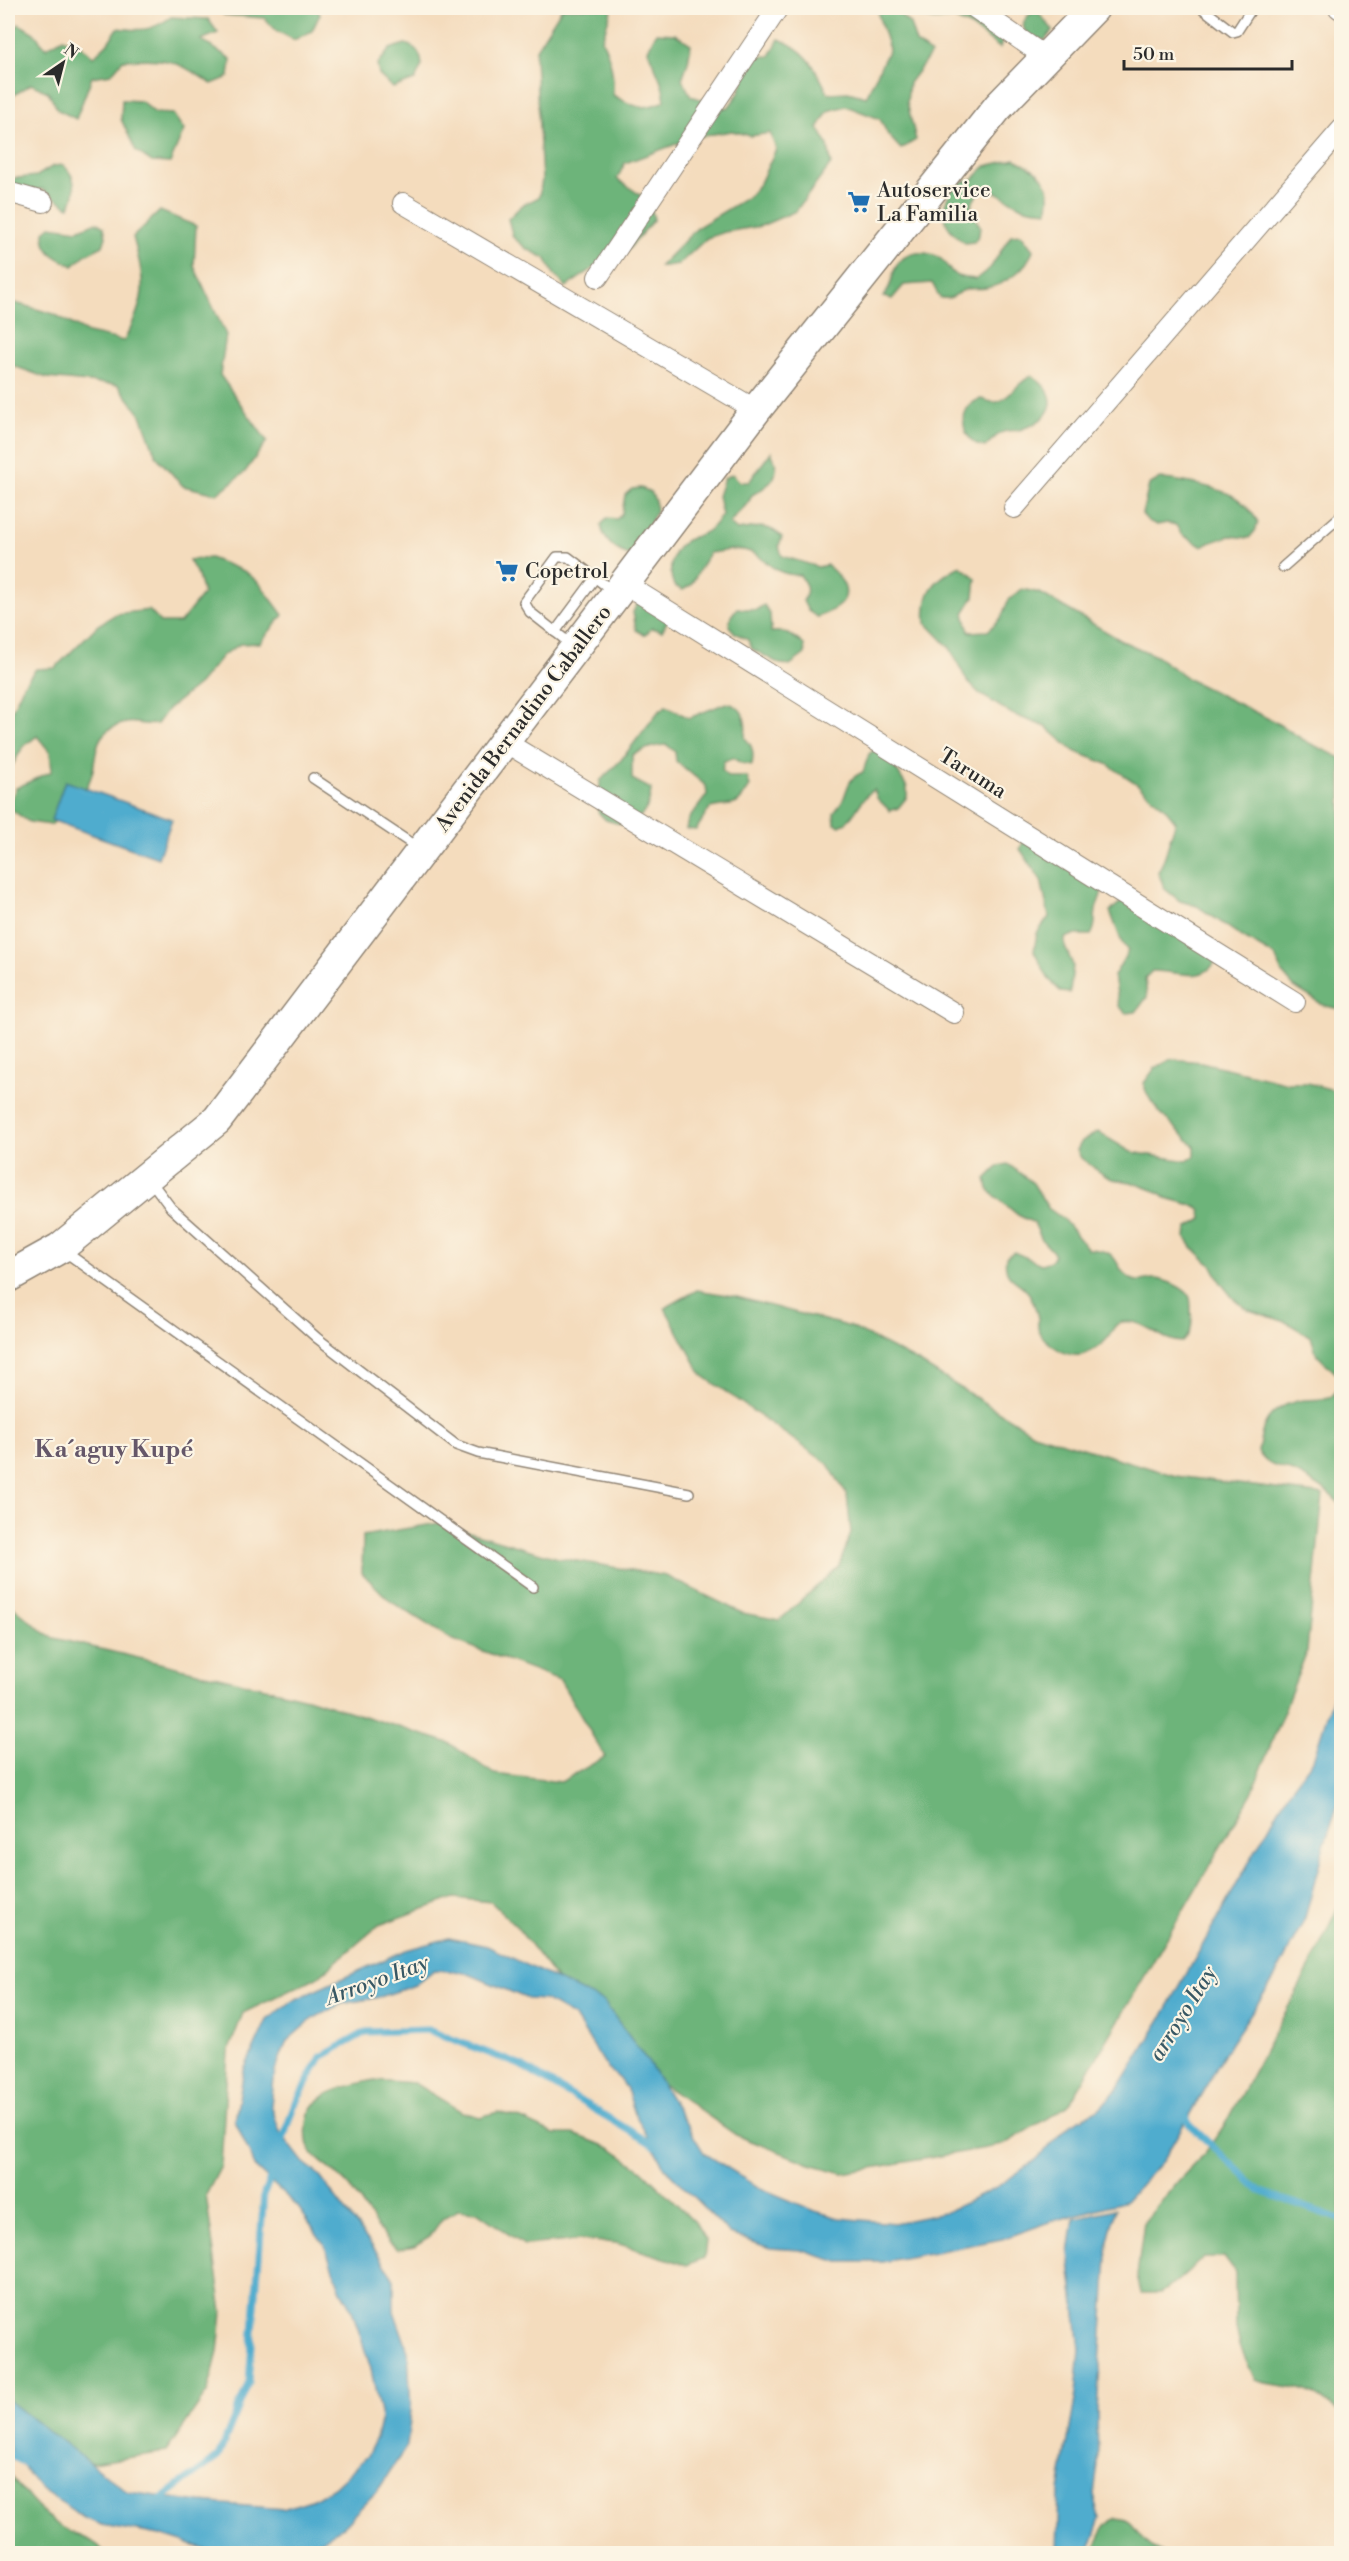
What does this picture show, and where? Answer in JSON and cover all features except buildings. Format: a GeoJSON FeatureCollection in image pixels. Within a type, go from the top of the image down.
{"type":"FeatureCollection","features":[{"type":"Feature","properties":{"kind":"main road","name":"Avenida Bernadino Caballero"},"geometry":{"type":"LineString","coordinates":[[8,1277],[60,1248],[217,1120],[505,742],[566,640],[756,410],[998,107],[1094,8]]}},
{"type":"Feature","properties":{"kind":"street"},"geometry":{"type":"LineString","coordinates":[[598,277],[778,8]]}},
{"type":"Feature","properties":{"kind":"street"},"geometry":{"type":"LineString","coordinates":[[975,8],[1047,58]]}},
{"type":"Feature","properties":{"kind":"street"},"geometry":{"type":"LineString","coordinates":[[1014,508],[1341,129]]}},
{"type":"Feature","properties":{"kind":"street"},"geometry":{"type":"LineString","coordinates":[[8,192],[43,202]]}},
{"type":"Feature","properties":{"kind":"street"},"geometry":{"type":"LineString","coordinates":[[403,203],[756,410]]}},
{"type":"Feature","properties":{"kind":"street","name":"Taruma"},"geometry":{"type":"LineString","coordinates":[[612,586],[1295,1002]]}},
{"type":"Feature","properties":{"kind":"street"},"geometry":{"type":"LineString","coordinates":[[505,742],[954,1013]]}},
{"type":"Feature","properties":{"kind":"lane"},"geometry":{"type":"LineString","coordinates":[[1202,8],[1233,32],[1237,31],[1250,11],[1249,8]]}},
{"type":"Feature","properties":{"kind":"lane"},"geometry":{"type":"LineString","coordinates":[[1283,567],[1341,515]]}},
{"type":"Feature","properties":{"kind":"lane"},"geometry":{"type":"LineString","coordinates":[[566,640],[530,612],[525,602],[557,557],[568,557],[612,586]]}},
{"type":"Feature","properties":{"kind":"lane"},"geometry":{"type":"LineString","coordinates":[[313,778],[423,850]]}},
{"type":"Feature","properties":{"kind":"lane"},"geometry":{"type":"LineString","coordinates":[[148,1178],[171,1208],[317,1338],[456,1445],[478,1453],[689,1493]]}},
{"type":"Feature","properties":{"kind":"lane"},"geometry":{"type":"LineString","coordinates":[[60,1248],[533,1587]]}},
{"type":"Feature","properties":{"kind":"green space"},"geometry":{"type":"Polygon","coordinates":[[[218,8],[316,8],[320,14],[312,31],[294,40],[277,31],[264,18],[224,15],[218,8]]]}},
{"type":"Feature","properties":{"kind":"green space"},"geometry":{"type":"Polygon","coordinates":[[[562,8],[612,8],[602,40],[611,67],[613,95],[639,107],[665,101],[661,80],[648,50],[656,33],[675,34],[691,44],[682,79],[691,96],[728,108],[739,93],[751,57],[770,56],[779,39],[804,54],[828,93],[848,92],[866,97],[889,49],[878,14],[881,8],[963,8],[988,19],[1005,31],[1000,48],[971,27],[954,19],[934,20],[897,12],[910,24],[916,43],[931,54],[909,83],[907,102],[916,140],[901,149],[888,135],[880,119],[846,106],[828,111],[818,128],[828,145],[831,164],[796,211],[761,226],[725,232],[707,238],[679,264],[659,267],[698,227],[748,197],[760,183],[776,149],[770,133],[751,136],[732,131],[695,137],[625,163],[617,179],[649,201],[654,219],[616,264],[597,266],[566,287],[554,274],[545,258],[527,249],[513,237],[508,219],[521,206],[539,197],[542,180],[536,49],[562,8]]]}},
{"type":"Feature","properties":{"kind":"green space"},"geometry":{"type":"Polygon","coordinates":[[[1037,11],[1053,30],[1045,40],[1030,36],[1024,28],[1026,18],[1037,11]]]}},
{"type":"Feature","properties":{"kind":"green space"},"geometry":{"type":"Polygon","coordinates":[[[171,17],[208,19],[218,33],[201,40],[231,59],[229,77],[212,84],[188,69],[170,62],[151,59],[123,60],[111,74],[92,77],[76,119],[58,110],[48,92],[31,84],[14,95],[8,104],[8,34],[19,24],[34,33],[46,48],[63,38],[80,45],[93,57],[107,44],[118,28],[146,29],[171,17]]]}},
{"type":"Feature","properties":{"kind":"green space"},"geometry":{"type":"Polygon","coordinates":[[[405,44],[417,51],[422,65],[415,80],[393,88],[379,75],[377,65],[390,49],[405,44]]]}},
{"type":"Feature","properties":{"kind":"green space"},"geometry":{"type":"Polygon","coordinates":[[[122,100],[141,101],[155,113],[173,114],[184,130],[170,163],[152,162],[136,151],[121,119],[122,100]]]}},
{"type":"Feature","properties":{"kind":"green space"},"geometry":{"type":"Polygon","coordinates":[[[1015,159],[1032,168],[1047,185],[1049,201],[1047,211],[1023,207],[993,191],[980,192],[970,210],[980,226],[979,235],[974,242],[965,243],[950,229],[944,216],[946,202],[954,185],[973,179],[986,166],[1015,159]]]}},
{"type":"Feature","properties":{"kind":"green space"},"geometry":{"type":"Polygon","coordinates":[[[63,165],[71,174],[74,184],[74,196],[69,207],[42,189],[18,190],[8,179],[37,176],[53,166],[63,165]]]}},
{"type":"Feature","properties":{"kind":"green space"},"geometry":{"type":"Polygon","coordinates":[[[160,211],[196,226],[194,266],[226,335],[220,375],[267,441],[245,472],[217,494],[183,486],[156,456],[141,415],[118,385],[47,378],[8,364],[8,301],[54,314],[88,333],[124,341],[137,313],[142,290],[140,267],[133,237],[160,211]]]}},
{"type":"Feature","properties":{"kind":"green space"},"geometry":{"type":"Polygon","coordinates":[[[96,222],[104,227],[106,237],[103,246],[85,255],[73,266],[48,250],[44,232],[51,226],[78,230],[96,222]]]}},
{"type":"Feature","properties":{"kind":"green space"},"geometry":{"type":"Polygon","coordinates":[[[1021,234],[1033,250],[1021,270],[1008,280],[986,288],[967,289],[945,298],[940,298],[932,283],[904,285],[892,299],[883,297],[898,264],[910,254],[932,254],[941,259],[957,276],[976,279],[991,267],[1011,235],[1021,234]]]}},
{"type":"Feature","properties":{"kind":"green space"},"geometry":{"type":"Polygon","coordinates":[[[1032,376],[1042,384],[1051,399],[1047,413],[1041,419],[1020,430],[1003,432],[985,447],[970,439],[964,424],[967,409],[981,399],[992,402],[1000,401],[1032,376]]]}},
{"type":"Feature","properties":{"kind":"green space"},"geometry":{"type":"Polygon","coordinates":[[[771,452],[776,467],[774,478],[752,495],[730,524],[737,530],[761,527],[772,530],[782,537],[779,546],[782,556],[818,567],[827,565],[836,574],[845,589],[845,596],[837,607],[817,617],[808,611],[803,601],[806,588],[800,575],[775,569],[751,552],[744,550],[709,553],[691,585],[683,590],[674,586],[672,579],[671,565],[675,552],[684,542],[709,530],[722,515],[718,496],[724,478],[733,474],[739,482],[749,482],[771,452]]]}},
{"type":"Feature","properties":{"kind":"green space"},"geometry":{"type":"Polygon","coordinates":[[[1159,479],[1196,484],[1232,496],[1246,506],[1258,522],[1255,531],[1249,538],[1229,536],[1201,546],[1181,534],[1176,525],[1167,523],[1157,525],[1148,521],[1142,514],[1149,485],[1159,479]]]}},
{"type":"Feature","properties":{"kind":"green space"},"geometry":{"type":"Polygon","coordinates":[[[641,488],[651,492],[656,512],[632,556],[611,545],[601,525],[607,518],[617,519],[622,513],[625,495],[632,489],[641,488]]]}},
{"type":"Feature","properties":{"kind":"green space"},"geometry":{"type":"Polygon","coordinates":[[[210,558],[246,572],[260,584],[283,615],[260,643],[240,644],[222,656],[199,684],[168,709],[157,724],[126,723],[113,727],[105,733],[97,748],[88,784],[76,801],[51,825],[29,822],[8,807],[16,788],[52,771],[50,752],[37,736],[23,747],[8,773],[8,742],[12,740],[8,719],[24,684],[36,669],[55,668],[98,625],[116,614],[149,610],[161,623],[180,623],[203,594],[198,576],[189,560],[210,558]]]}},
{"type":"Feature","properties":{"kind":"green space"},"geometry":{"type":"Polygon","coordinates":[[[960,566],[976,578],[974,597],[964,613],[969,632],[988,631],[1001,618],[1008,601],[1022,589],[1040,593],[1122,641],[1156,656],[1190,680],[1341,758],[1341,1009],[1325,1006],[1294,987],[1282,973],[1275,956],[1197,906],[1180,901],[1165,889],[1158,872],[1176,822],[1164,807],[1137,784],[1107,764],[1074,751],[1046,727],[1012,714],[980,694],[967,681],[950,648],[926,623],[925,612],[928,595],[932,588],[943,576],[960,566]]]}},
{"type":"Feature","properties":{"kind":"green space"},"geometry":{"type":"Polygon","coordinates":[[[646,601],[671,614],[662,631],[652,628],[645,635],[636,630],[633,612],[637,604],[646,601]]]}},
{"type":"Feature","properties":{"kind":"green space"},"geometry":{"type":"Polygon","coordinates":[[[764,605],[770,614],[771,632],[789,634],[804,645],[805,654],[790,665],[780,664],[752,649],[748,640],[735,633],[729,626],[731,616],[737,608],[756,610],[764,605]]]}},
{"type":"Feature","properties":{"kind":"green space"},"geometry":{"type":"Polygon","coordinates":[[[726,703],[741,711],[746,726],[745,738],[753,753],[752,765],[741,763],[733,758],[724,761],[722,770],[728,777],[747,777],[750,786],[741,800],[734,804],[710,808],[696,830],[686,829],[688,820],[707,795],[706,786],[676,761],[675,752],[667,745],[663,745],[632,755],[632,779],[651,789],[649,802],[641,816],[624,825],[606,820],[598,812],[600,781],[621,760],[658,712],[666,706],[689,718],[726,703]]]}},
{"type":"Feature","properties":{"kind":"green space"},"geometry":{"type":"Polygon","coordinates":[[[876,749],[889,758],[907,787],[907,797],[898,808],[890,811],[877,798],[874,789],[850,819],[840,826],[835,824],[834,813],[842,802],[849,783],[863,772],[869,754],[876,749]]]}},
{"type":"Feature","properties":{"kind":"green space"},"geometry":{"type":"Polygon","coordinates":[[[1024,840],[1102,890],[1091,935],[1073,935],[1065,938],[1065,947],[1073,965],[1070,993],[1061,992],[1048,978],[1034,951],[1037,933],[1049,917],[1041,880],[1020,849],[1024,840]]]}},
{"type":"Feature","properties":{"kind":"green space"},"geometry":{"type":"Polygon","coordinates":[[[1125,899],[1217,958],[1212,967],[1198,974],[1152,971],[1145,978],[1147,997],[1136,1012],[1126,1013],[1119,1006],[1114,976],[1128,951],[1122,943],[1110,911],[1125,899]]]}},
{"type":"Feature","properties":{"kind":"green space"},"geometry":{"type":"Polygon","coordinates":[[[1172,1059],[1201,1062],[1288,1083],[1308,1083],[1341,1092],[1341,1378],[1317,1355],[1311,1337],[1286,1322],[1249,1310],[1233,1298],[1221,1283],[1212,1266],[1186,1238],[1187,1228],[1202,1219],[1201,1210],[1192,1205],[1166,1198],[1158,1192],[1131,1182],[1112,1179],[1081,1158],[1077,1150],[1082,1141],[1098,1132],[1131,1152],[1187,1161],[1195,1156],[1195,1147],[1157,1109],[1146,1092],[1144,1083],[1155,1068],[1172,1059]]]}},
{"type":"Feature","properties":{"kind":"green space"},"geometry":{"type":"Polygon","coordinates":[[[1008,1164],[1033,1183],[1048,1208],[1063,1219],[1088,1249],[1107,1252],[1131,1279],[1163,1281],[1175,1285],[1188,1294],[1191,1301],[1192,1325],[1190,1332],[1182,1342],[1167,1338],[1138,1323],[1122,1322],[1114,1327],[1107,1339],[1093,1351],[1075,1355],[1063,1352],[1041,1335],[1031,1297],[1007,1272],[1006,1257],[1014,1252],[1041,1264],[1051,1261],[1055,1254],[1042,1240],[1034,1223],[1018,1215],[988,1189],[986,1179],[999,1166],[1008,1164]]]}},
{"type":"Feature","properties":{"kind":"green space"},"geometry":{"type":"Polygon","coordinates":[[[697,1290],[733,1296],[851,1327],[920,1363],[1033,1433],[1176,1476],[1323,1495],[1307,1651],[1252,1793],[1069,2105],[1003,2145],[843,2173],[810,2164],[736,2135],[609,2047],[516,1926],[491,1902],[454,1898],[379,1925],[319,1976],[243,2013],[228,2052],[221,2166],[206,2195],[222,2312],[218,2352],[208,2391],[166,2452],[91,2463],[56,2446],[8,2414],[8,1603],[50,1637],[307,1698],[449,1743],[494,1774],[561,1782],[605,1757],[560,1680],[451,1639],[390,1601],[362,1573],[363,1536],[439,1523],[554,1557],[666,1576],[742,1613],[780,1620],[839,1566],[851,1533],[847,1495],[828,1464],[702,1375],[665,1308],[697,1290]]]}},
{"type":"Feature","properties":{"kind":"green space"},"geometry":{"type":"Polygon","coordinates":[[[1341,1381],[1341,1505],[1315,1484],[1292,1471],[1272,1465],[1258,1452],[1264,1427],[1272,1414],[1293,1402],[1327,1399],[1338,1389],[1341,1381]]]}},
{"type":"Feature","properties":{"kind":"green space"},"geometry":{"type":"Polygon","coordinates":[[[1341,1900],[1341,2414],[1320,2398],[1306,2391],[1255,2380],[1240,2346],[1236,2328],[1235,2272],[1224,2257],[1204,2257],[1160,2293],[1141,2293],[1137,2276],[1144,2222],[1205,2153],[1225,2124],[1312,1963],[1341,1900]]]}},
{"type":"Feature","properties":{"kind":"green space"},"geometry":{"type":"Polygon","coordinates":[[[374,2080],[414,2083],[462,2112],[480,2117],[498,2112],[519,2118],[554,2134],[574,2134],[610,2148],[642,2170],[696,2223],[706,2240],[704,2258],[687,2265],[616,2243],[581,2240],[524,2245],[477,2212],[458,2210],[442,2219],[430,2236],[414,2246],[397,2249],[383,2234],[347,2184],[314,2155],[307,2141],[307,2123],[310,2112],[323,2097],[342,2088],[374,2080]]]}},
{"type":"Feature","properties":{"kind":"green space"},"geometry":{"type":"Polygon","coordinates":[[[8,2474],[49,2518],[70,2532],[97,2545],[104,2553],[8,2553],[8,2474]]]}},
{"type":"Feature","properties":{"kind":"green space"},"geometry":{"type":"Polygon","coordinates":[[[1116,2518],[1129,2522],[1144,2540],[1162,2553],[1093,2553],[1104,2529],[1116,2518]]]}},
{"type":"Feature","properties":{"kind":"water"},"geometry":{"type":"Polygon","coordinates":[[[65,781],[172,819],[158,858],[51,820],[65,781]]]}},
{"type":"Feature","properties":{"kind":"water","name":"arroyo Itay"},"geometry":{"type":"Polygon","coordinates":[[[1341,1657],[1341,1795],[1324,1846],[1305,1918],[1275,1977],[1231,2043],[1163,2160],[1126,2201],[1053,2221],[1002,2239],[882,2262],[839,2262],[800,2250],[770,2248],[730,2234],[665,2168],[635,2114],[627,2089],[620,2079],[608,2069],[575,2017],[545,2000],[528,1999],[464,1972],[434,1970],[415,1985],[380,1997],[341,2004],[312,2019],[287,2041],[275,2071],[271,2105],[280,2132],[303,2162],[318,2174],[381,2258],[394,2280],[394,2311],[408,2351],[411,2410],[407,2446],[376,2492],[341,2528],[301,2553],[220,2554],[160,2535],[102,2525],[84,2518],[39,2487],[8,2447],[8,2400],[128,2492],[201,2502],[283,2509],[314,2499],[334,2487],[367,2456],[376,2438],[381,2418],[371,2369],[352,2310],[341,2291],[324,2244],[298,2207],[256,2168],[235,2121],[244,2070],[267,2020],[294,2000],[406,1950],[449,1938],[487,1946],[604,2002],[651,2066],[704,2153],[758,2187],[815,2211],[839,2218],[894,2223],[944,2213],[994,2189],[1037,2159],[1071,2124],[1099,2109],[1119,2087],[1160,2021],[1288,1793],[1313,1760],[1332,1700],[1341,1657]]]}},
{"type":"Feature","properties":{"kind":"water"},"geometry":{"type":"Polygon","coordinates":[[[1116,2209],[1108,2241],[1097,2411],[1098,2465],[1094,2494],[1100,2519],[1088,2553],[1057,2553],[1059,2491],[1076,2394],[1080,2349],[1069,2253],[1074,2218],[1116,2209]]]}},
{"type":"Feature","properties":{"kind":"waterway","name":"Arroyo Itay"},"geometry":{"type":"LineString","coordinates":[[281,2146],[293,2108],[321,2057],[366,2032],[428,2030],[520,2065],[659,2148]]}},
{"type":"Feature","properties":{"kind":"waterway"},"geometry":{"type":"LineString","coordinates":[[1182,2111],[1190,2125],[1260,2191],[1342,2220]]}},
{"type":"Feature","properties":{"kind":"waterway","name":"Arroyo Itay"},"geometry":{"type":"LineString","coordinates":[[158,2501],[218,2457],[249,2382],[264,2194],[272,2173]]}},
{"type":"Feature","properties":{"kind":"waterway","name":"Arroyo Itay"},"geometry":{"type":"LineString","coordinates":[[8,2453],[26,2464]]}},
{"type":"Feature","properties":{"kind":"place","name":"Autoservice La Familia"},"geometry":{"type":"Point","coordinates":[859,202]}},
{"type":"Feature","properties":{"kind":"place","name":"Copetrol"},"geometry":{"type":"Point","coordinates":[507,571]}},
{"type":"Feature","properties":{"kind":"district","name":"Ka´aguy Kupé"},"geometry":{"type":"Point","coordinates":[114,1449]}}]}
